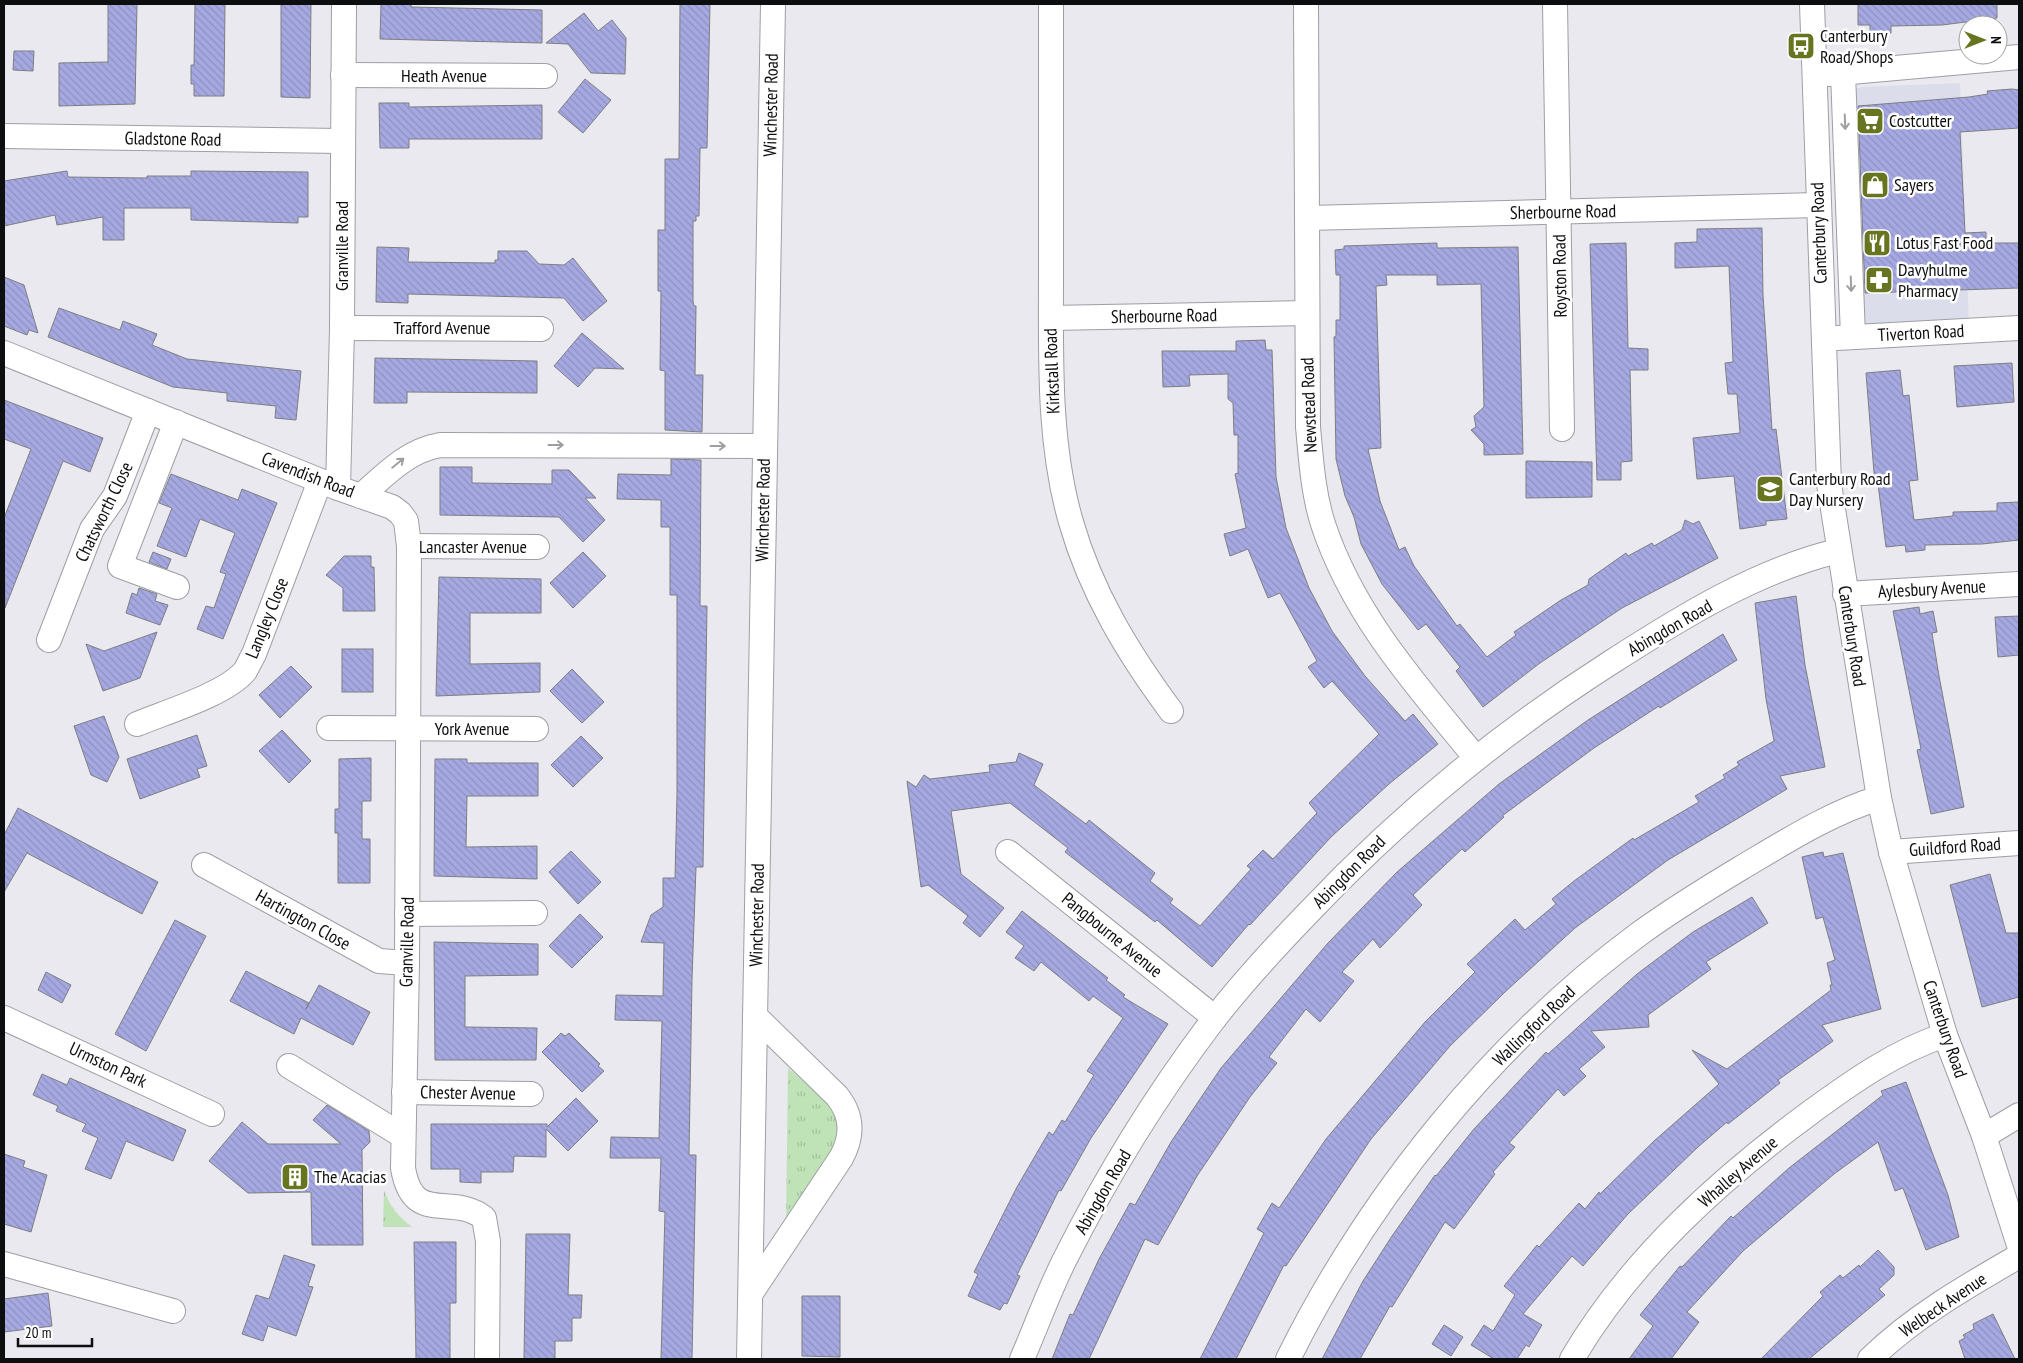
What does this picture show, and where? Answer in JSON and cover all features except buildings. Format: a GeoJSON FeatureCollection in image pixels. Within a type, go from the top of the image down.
{"type":"FeatureCollection","features":[{"type":"Feature","properties":{"kind":"street","name":"Granville Road"},"geometry":{"type":"LineString","coordinates":[[329,484],[342,328],[341,141],[344,4]]}},
{"type":"Feature","properties":{"kind":"street","name":"Winchester Road"},"geometry":{"type":"LineString","coordinates":[[749,1359],[773,4]]}},
{"type":"Feature","properties":{"kind":"street","name":"Kirkstall Road"},"geometry":{"type":"LineString","coordinates":[[1051,4],[1051,318],[1054,419],[1060,473],[1071,522],[1091,578],[1115,629],[1143,673],[1171,711]]}},
{"type":"Feature","properties":{"kind":"street","name":"Newstead Road"},"geometry":{"type":"LineString","coordinates":[[1306,4],[1308,427],[1313,476],[1323,522],[1341,571],[1366,618],[1396,660],[1476,758]]}},
{"type":"Feature","properties":{"kind":"street","name":"Royston Road"},"geometry":{"type":"LineString","coordinates":[[1555,4],[1562,429]]}},
{"type":"Feature","properties":{"kind":"street","name":"Canterbury Road"},"geometry":{"type":"LineString","coordinates":[[1812,4],[1829,484],[1838,551],[1879,798],[1891,852],[1945,1035],[1984,1136],[2019,1245]]}},
{"type":"Feature","properties":{"kind":"street"},"geometry":{"type":"LineString","coordinates":[[1814,75],[2019,58]]}},
{"type":"Feature","properties":{"kind":"street"},"geometry":{"type":"LineString","coordinates":[[1844,73],[1853,337]]}},
{"type":"Feature","properties":{"kind":"street","name":"Heath Avenue"},"geometry":{"type":"LineString","coordinates":[[343,75],[545,76]]}},
{"type":"Feature","properties":{"kind":"street","name":"Gladstone Road"},"geometry":{"type":"LineString","coordinates":[[4,136],[341,141]]}},
{"type":"Feature","properties":{"kind":"street","name":"Sherbourne Road"},"geometry":{"type":"LineString","coordinates":[[1308,218],[1818,205]]}},
{"type":"Feature","properties":{"kind":"street","name":"Sherbourne Road"},"geometry":{"type":"LineString","coordinates":[[1051,318],[1307,313]]}},
{"type":"Feature","properties":{"kind":"street","name":"Trafford Avenue"},"geometry":{"type":"LineString","coordinates":[[342,328],[541,329]]}},
{"type":"Feature","properties":{"kind":"street","name":"Tiverton Road"},"geometry":{"type":"LineString","coordinates":[[1823,338],[2019,328]]}},
{"type":"Feature","properties":{"kind":"street","name":"Cavendish Road"},"geometry":{"type":"LineString","coordinates":[[4,354],[361,496],[406,457],[417,451],[440,445],[764,446]]}},
{"type":"Feature","properties":{"kind":"street","name":"Chatsworth Close"},"geometry":{"type":"LineString","coordinates":[[49,640],[92,529],[115,496],[148,411]]}},
{"type":"Feature","properties":{"kind":"street"},"geometry":{"type":"LineString","coordinates":[[176,422],[120,566],[177,587]]}},
{"type":"Feature","properties":{"kind":"street","name":"Langley Close"},"geometry":{"type":"LineString","coordinates":[[137,724],[232,683],[245,670],[254,654],[329,484]]}},
{"type":"Feature","properties":{"kind":"street","name":"Granville Road"},"geometry":{"type":"LineString","coordinates":[[361,496],[392,507],[400,513],[406,521],[409,546],[407,963],[403,1136],[405,1182],[412,1195],[423,1202],[468,1209],[484,1218],[488,1241],[487,1359]]}},
{"type":"Feature","properties":{"kind":"street","name":"Lancaster Avenue"},"geometry":{"type":"LineString","coordinates":[[409,546],[537,547]]}},
{"type":"Feature","properties":{"kind":"street","name":"Abingdon Road"},"geometry":{"type":"LineString","coordinates":[[1022,1359],[1063,1263],[1105,1185],[1166,1086],[1215,1018],[1280,942],[1344,875],[1409,813],[1476,758],[1558,696],[1641,643],[1730,593],[1800,561],[1838,551]]}},
{"type":"Feature","properties":{"kind":"street","name":"Aylesbury Avenue"},"geometry":{"type":"LineString","coordinates":[[1845,594],[2019,584]]}},
{"type":"Feature","properties":{"kind":"street","name":"York Avenue"},"geometry":{"type":"LineString","coordinates":[[329,728],[536,730]]}},
{"type":"Feature","properties":{"kind":"street","name":"Wallingford Road"},"geometry":{"type":"LineString","coordinates":[[1288,1359],[1313,1310],[1372,1216],[1440,1125],[1509,1047],[1595,969],[1639,934],[1686,902],[1784,842],[1845,810],[1879,798]]}},
{"type":"Feature","properties":{"kind":"street","name":"Guildford Road"},"geometry":{"type":"LineString","coordinates":[[1891,852],[2019,842]]}},
{"type":"Feature","properties":{"kind":"street","name":"Pangbourne Avenue"},"geometry":{"type":"LineString","coordinates":[[1008,852],[1215,1018]]}},
{"type":"Feature","properties":{"kind":"street","name":"Hartington Close"},"geometry":{"type":"LineString","coordinates":[[204,865],[379,961],[407,963]]}},
{"type":"Feature","properties":{"kind":"street"},"geometry":{"type":"LineString","coordinates":[[407,914],[535,913]]}},
{"type":"Feature","properties":{"kind":"street"},"geometry":{"type":"LineString","coordinates":[[751,1294],[841,1158],[850,1136],[850,1125],[846,1110],[837,1096],[756,1016]]}},
{"type":"Feature","properties":{"kind":"street","name":"Urmston Park"},"geometry":{"type":"LineString","coordinates":[[4,1018],[212,1114]]}},
{"type":"Feature","properties":{"kind":"street","name":"Whalley Avenue"},"geometry":{"type":"LineString","coordinates":[[1572,1359],[1622,1288],[1663,1241],[1720,1186],[1777,1137],[1839,1091],[1890,1059],[1924,1042],[1945,1035]]}},
{"type":"Feature","properties":{"kind":"street"},"geometry":{"type":"LineString","coordinates":[[289,1066],[403,1136]]}},
{"type":"Feature","properties":{"kind":"street","name":"Chester Avenue"},"geometry":{"type":"LineString","coordinates":[[404,1092],[531,1094]]}},
{"type":"Feature","properties":{"kind":"street"},"geometry":{"type":"LineString","coordinates":[[1984,1136],[2019,1115]]}},
{"type":"Feature","properties":{"kind":"street","name":"Welbeck Avenue"},"geometry":{"type":"LineString","coordinates":[[1870,1359],[1924,1314],[1973,1282],[2019,1256]]}},
{"type":"Feature","properties":{"kind":"street"},"geometry":{"type":"LineString","coordinates":[[4,1264],[173,1311]]}},
{"type":"Feature","properties":{"kind":"shaded area"},"geometry":{"type":"Polygon","coordinates":[[[1960,83],[1969,323],[1868,327],[1842,315],[1839,305],[1832,110],[1836,100],[1851,90],[1862,87],[1960,83]]]}},
{"type":"Feature","properties":{"kind":"green space"},"geometry":{"type":"Polygon","coordinates":[[[788,1068],[838,1113],[840,1141],[786,1228],[788,1068]]]}},
{"type":"Feature","properties":{"kind":"green space"},"geometry":{"type":"Polygon","coordinates":[[[384,1190],[395,1211],[412,1227],[383,1227],[384,1190]]]}},
{"type":"Feature","properties":{"kind":"place","name":"Canterbury Road/Shops"},"geometry":{"type":"Point","coordinates":[1801,46]}},
{"type":"Feature","properties":{"kind":"place","name":"Costcutter"},"geometry":{"type":"Point","coordinates":[1870,121]}},
{"type":"Feature","properties":{"kind":"place","name":"Sayers"},"geometry":{"type":"Point","coordinates":[1875,185]}},
{"type":"Feature","properties":{"kind":"place","name":"Lotus Fast Food"},"geometry":{"type":"Point","coordinates":[1877,243]}},
{"type":"Feature","properties":{"kind":"place","name":"Davyhulme Pharmacy"},"geometry":{"type":"Point","coordinates":[1879,280]}},
{"type":"Feature","properties":{"kind":"place","name":"Canterbury Road Day Nursery"},"geometry":{"type":"Point","coordinates":[1770,489]}},
{"type":"Feature","properties":{"kind":"place","name":"The Acacias"},"geometry":{"type":"Point","coordinates":[295,1177]}}]}
